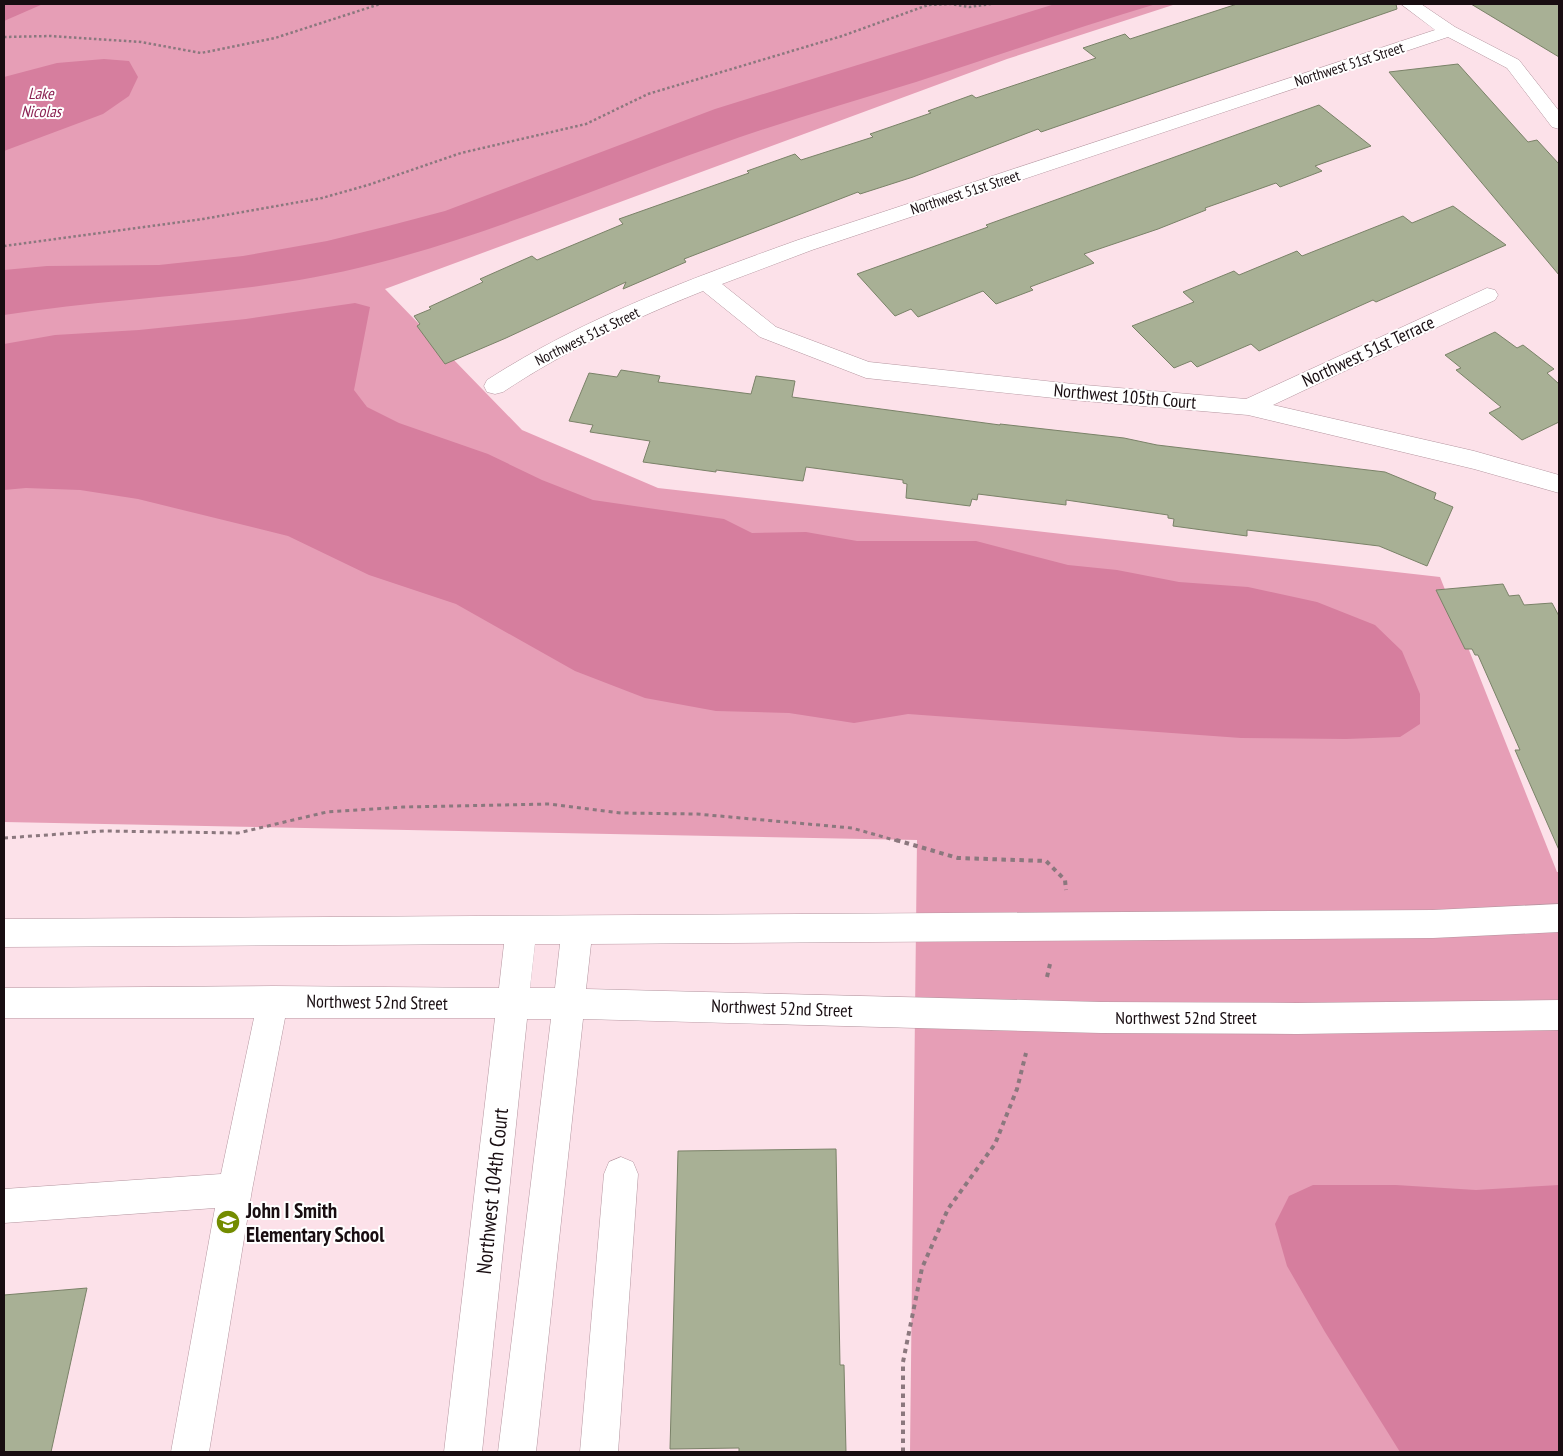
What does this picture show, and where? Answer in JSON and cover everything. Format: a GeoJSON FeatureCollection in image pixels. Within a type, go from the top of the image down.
{"type":"FeatureCollection","features":[{"type":"Feature","properties":{"kind":"street"},"geometry":{"type":"LineString","coordinates":[[1410,4],[1448,31],[1513,64],[1559,123]]}},
{"type":"Feature","properties":{"kind":"street","name":"Northwest 51st Street"},"geometry":{"type":"LineString","coordinates":[[495,386],[563,345],[613,320],[706,282],[805,245],[1448,31]]}},
{"type":"Feature","properties":{"kind":"street","name":"Northwest 105th Court"},"geometry":{"type":"LineString","coordinates":[[706,282],[768,332],[866,370],[1072,392],[1248,407],[1474,460],[1559,484]]}},
{"type":"Feature","properties":{"kind":"street","name":"Northwest 51st Terrace"},"geometry":{"type":"LineString","coordinates":[[1248,407],[1487,295]]}},
{"type":"Feature","properties":{"kind":"street"},"geometry":{"type":"LineString","coordinates":[[4,933],[577,931],[1432,924],[1559,918]]}},
{"type":"Feature","properties":{"kind":"street","name":"Northwest 104th Court"},"geometry":{"type":"LineString","coordinates":[[463,1452],[521,930]]}},
{"type":"Feature","properties":{"kind":"street"},"geometry":{"type":"LineString","coordinates":[[517,1452],[577,931]]}},
{"type":"Feature","properties":{"kind":"street"},"geometry":{"type":"LineString","coordinates":[[190,1452],[235,1190],[273,1000]]}},
{"type":"Feature","properties":{"kind":"street","name":"Northwest 52nd Street"},"geometry":{"type":"LineString","coordinates":[[4,1002],[273,1000],[569,1003],[802,1008],[1035,1017],[1260,1018],[1559,1015]]}},
{"type":"Feature","properties":{"kind":"street"},"geometry":{"type":"LineString","coordinates":[[599,1452],[621,1174]]}},
{"type":"Feature","properties":{"kind":"street"},"geometry":{"type":"LineString","coordinates":[[4,1206],[235,1190]]}},
{"type":"Feature","properties":{"kind":"path"},"geometry":{"type":"LineString","coordinates":[[4,37],[50,36],[140,42],[201,53],[224,50],[275,38],[380,4]]}},
{"type":"Feature","properties":{"kind":"path"},"geometry":{"type":"LineString","coordinates":[[4,246],[59,237],[202,220],[322,198],[368,185],[411,168],[461,153],[563,131],[586,124],[648,94],[785,54],[928,5],[951,4],[969,7],[991,4]]}},
{"type":"Feature","properties":{"kind":"path"},"geometry":{"type":"LineString","coordinates":[[4,838],[104,831],[238,833],[327,812],[464,805],[550,804],[621,813],[697,814],[852,828],[958,858],[1032,859],[1046,861],[1065,880],[1066,894],[1061,927],[1035,1017],[1017,1089],[995,1144],[948,1209],[922,1268],[903,1362],[903,1452]]}},
{"type":"Feature","properties":{"kind":"shaded area"},"geometry":{"type":"Polygon","coordinates":[[[4,4],[1176,4],[1007,59],[385,289],[522,430],[658,488],[1440,577],[1557,872],[1559,872],[1559,1452],[910,1452],[917,840],[4,822],[4,4]]]}},
{"type":"Feature","properties":{"kind":"water"},"geometry":{"type":"Polygon","coordinates":[[[4,4],[43,4],[4,21],[4,4]]]}},
{"type":"Feature","properties":{"kind":"water"},"geometry":{"type":"Polygon","coordinates":[[[1055,4],[1156,4],[765,129],[672,161],[461,239],[374,264],[282,283],[50,308],[4,315],[4,270],[47,266],[159,265],[243,256],[327,241],[388,226],[445,211],[715,109],[1055,4]]]}},
{"type":"Feature","properties":{"kind":"water","name":"Lake Nicolas"},"geometry":{"type":"Polygon","coordinates":[[[104,59],[129,61],[138,77],[129,96],[103,114],[4,151],[4,77],[57,63],[104,59]]]}},
{"type":"Feature","properties":{"kind":"water"},"geometry":{"type":"Polygon","coordinates":[[[355,303],[370,307],[354,390],[367,407],[399,423],[488,454],[542,480],[593,500],[724,519],[752,533],[806,532],[857,541],[976,541],[1068,565],[1117,570],[1179,582],[1248,587],[1317,602],[1375,625],[1402,651],[1420,694],[1420,724],[1400,737],[1346,739],[1241,738],[908,714],[854,723],[789,713],[716,711],[645,698],[575,671],[456,604],[369,575],[288,536],[138,499],[80,490],[26,488],[4,490],[4,344],[55,335],[139,330],[246,319],[355,303]]]}},
{"type":"Feature","properties":{"kind":"water"},"geometry":{"type":"Polygon","coordinates":[[[1313,1185],[1396,1185],[1476,1190],[1559,1185],[1559,1452],[1400,1452],[1325,1332],[1287,1266],[1275,1224],[1289,1196],[1313,1185]]]}},
{"type":"Feature","properties":{"kind":"building"},"geometry":{"type":"Polygon","coordinates":[[[1237,4],[1396,4],[1397,9],[1041,132],[1038,129],[913,177],[860,194],[858,192],[684,259],[686,262],[623,289],[626,282],[445,364],[417,326],[420,324],[414,316],[483,282],[480,279],[532,256],[537,260],[623,224],[619,219],[749,173],[747,171],[795,154],[801,160],[873,137],[870,134],[931,113],[928,111],[972,95],[976,98],[1096,58],[1083,48],[1125,34],[1130,39],[1237,4]]]}},
{"type":"Feature","properties":{"kind":"building"},"geometry":{"type":"Polygon","coordinates":[[[1471,4],[1559,4],[1559,57],[1471,4]]]}},
{"type":"Feature","properties":{"kind":"building"},"geometry":{"type":"Polygon","coordinates":[[[1458,64],[1528,142],[1537,140],[1559,164],[1559,275],[1389,72],[1458,64]]]}},
{"type":"Feature","properties":{"kind":"building"},"geometry":{"type":"Polygon","coordinates":[[[1319,105],[1371,146],[1315,166],[1322,171],[1280,187],[1276,183],[1205,208],[1206,210],[1158,229],[1084,254],[1094,263],[1030,287],[1033,290],[996,304],[983,291],[918,317],[911,309],[895,316],[857,274],[988,227],[986,225],[1319,105]]]}},
{"type":"Feature","properties":{"kind":"building"},"geometry":{"type":"Polygon","coordinates":[[[1453,206],[1506,245],[1376,302],[1373,300],[1259,351],[1251,344],[1197,367],[1191,361],[1174,368],[1132,326],[1194,302],[1183,292],[1234,271],[1239,275],[1297,251],[1302,256],[1403,216],[1412,223],[1453,206]]]}},
{"type":"Feature","properties":{"kind":"building"},"geometry":{"type":"Polygon","coordinates":[[[1495,332],[1517,348],[1523,345],[1554,369],[1547,373],[1559,384],[1559,422],[1522,440],[1489,413],[1501,407],[1456,370],[1461,368],[1445,355],[1495,332]]]}},
{"type":"Feature","properties":{"kind":"building"},"geometry":{"type":"Polygon","coordinates":[[[621,370],[660,376],[658,382],[751,394],[756,376],[795,381],[792,397],[1000,425],[1124,438],[1157,445],[1385,472],[1436,493],[1434,499],[1453,507],[1427,566],[1379,546],[1247,530],[1247,536],[1173,526],[1174,519],[1168,518],[1168,515],[1066,500],[1066,505],[978,494],[977,500],[972,499],[970,506],[906,498],[907,484],[903,483],[903,480],[806,467],[803,481],[643,462],[650,441],[590,432],[593,425],[569,421],[589,373],[617,377],[621,370]]]}},
{"type":"Feature","properties":{"kind":"building"},"geometry":{"type":"Polygon","coordinates":[[[1503,584],[1509,596],[1519,595],[1524,605],[1552,603],[1559,616],[1559,850],[1515,750],[1520,750],[1478,655],[1475,655],[1472,649],[1465,649],[1436,590],[1503,584]]]}},
{"type":"Feature","properties":{"kind":"building"},"geometry":{"type":"Polygon","coordinates":[[[836,1149],[840,1365],[844,1365],[846,1452],[739,1452],[739,1448],[670,1449],[678,1151],[836,1149]]]}},
{"type":"Feature","properties":{"kind":"building"},"geometry":{"type":"Polygon","coordinates":[[[87,1288],[51,1452],[4,1452],[4,1295],[87,1288]]]}},
{"type":"Feature","properties":{"kind":"place","name":"John I Smith Elementary School"},"geometry":{"type":"Point","coordinates":[228,1222]}}]}
